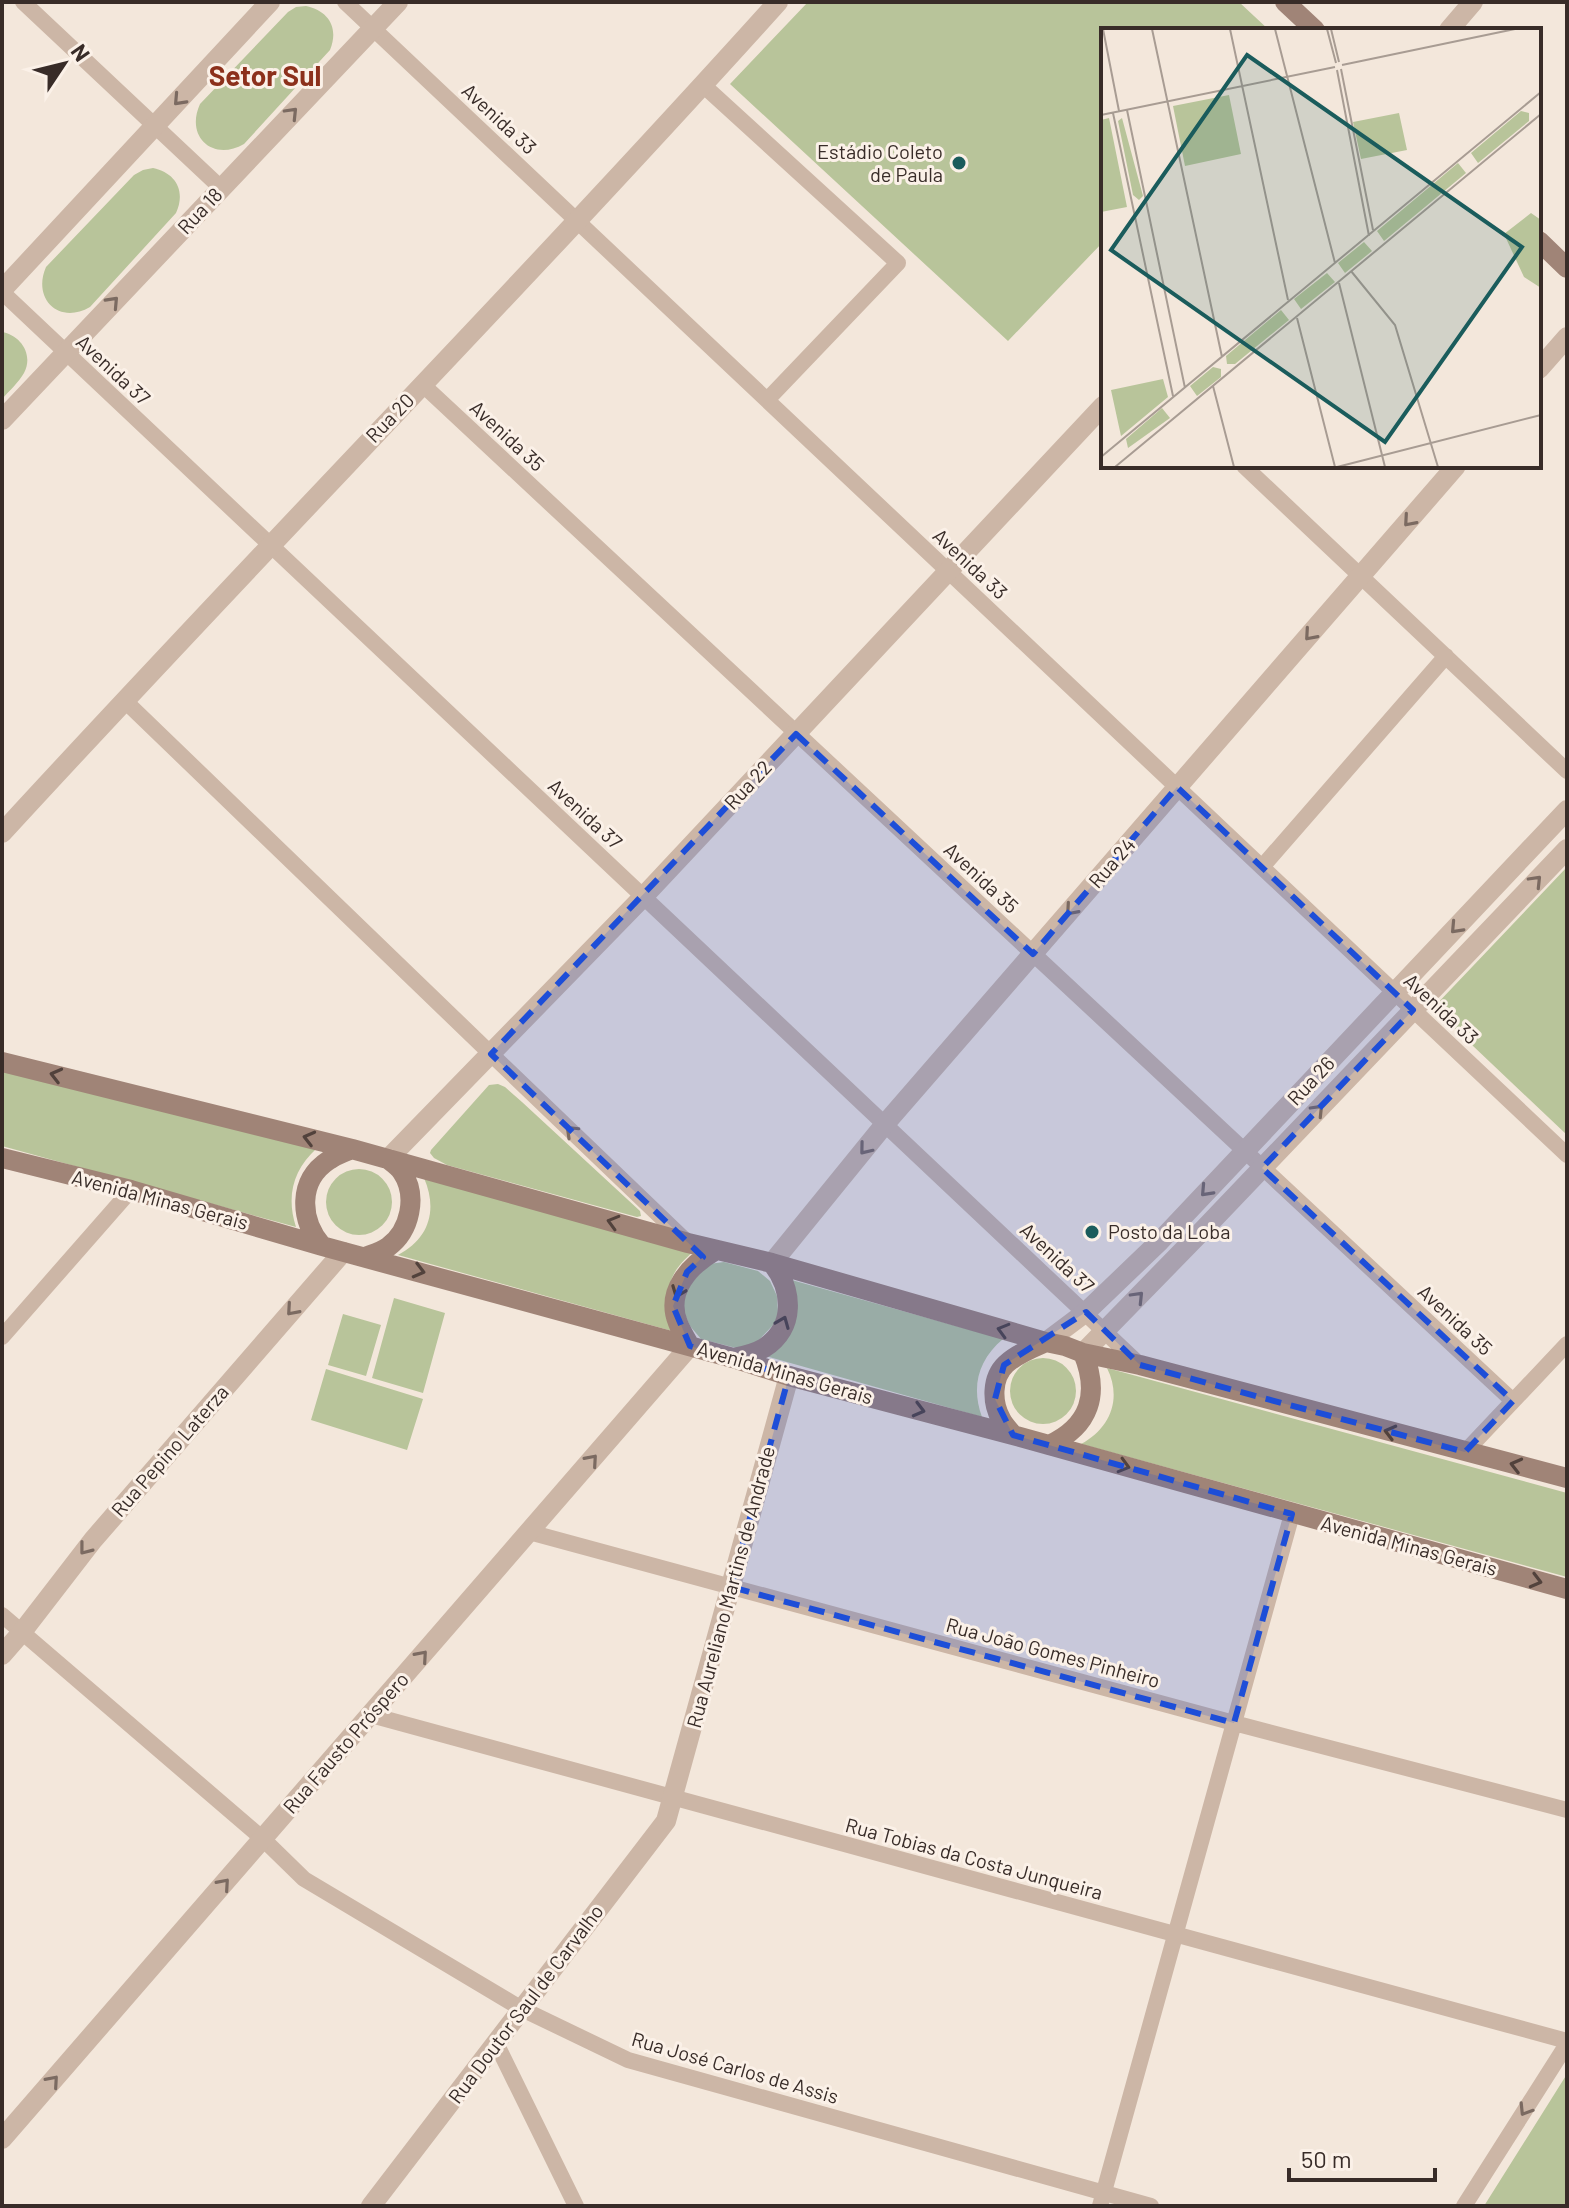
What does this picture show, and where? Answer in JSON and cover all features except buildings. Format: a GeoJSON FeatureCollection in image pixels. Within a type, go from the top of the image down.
{"type":"FeatureCollection","features":[{"type":"Feature","properties":{"kind":"main road"},"geometry":{"type":"LineString","coordinates":[[1285,2],[1313,28]]}},
{"type":"Feature","properties":{"kind":"main road"},"geometry":{"type":"LineString","coordinates":[[1541,243],[1567,268]]}},
{"type":"Feature","properties":{"kind":"main road"},"geometry":{"type":"LineString","coordinates":[[2,1062],[352,1149],[688,1243],[772,1263],[1083,1353],[1140,1365],[1567,1478]]}},
{"type":"Feature","properties":{"kind":"main road"},"geometry":{"type":"LineString","coordinates":[[322,1246],[314,1236],[305,1213],[307,1189],[320,1167],[352,1149]]}},
{"type":"Feature","properties":{"kind":"main road","name":"Avenida Minas Gerais"},"geometry":{"type":"LineString","coordinates":[[2,1158],[131,1190],[789,1376],[1567,1589]]}},
{"type":"Feature","properties":{"kind":"main road"},"geometry":{"type":"LineString","coordinates":[[365,1257],[389,1246],[408,1217],[410,1194],[407,1183],[402,1172],[388,1159]]}},
{"type":"Feature","properties":{"kind":"main road"},"geometry":{"type":"LineString","coordinates":[[690,1346],[678,1324],[673,1306],[687,1272],[700,1259],[716,1250]]}},
{"type":"Feature","properties":{"kind":"main road"},"geometry":{"type":"LineString","coordinates":[[733,1358],[765,1347],[777,1336],[785,1322],[787,1291],[772,1263]]}},
{"type":"Feature","properties":{"kind":"main road"},"geometry":{"type":"LineString","coordinates":[[1013,1435],[1001,1419],[995,1399],[995,1378],[1004,1365],[1046,1342]]}},
{"type":"Feature","properties":{"kind":"main road"},"geometry":{"type":"LineString","coordinates":[[1049,1445],[1074,1430],[1089,1404],[1091,1374],[1083,1353]]}},
{"type":"Feature","properties":{"kind":"street"},"geometry":{"type":"LineString","coordinates":[[23,2],[221,188]]}},
{"type":"Feature","properties":{"kind":"street"},"geometry":{"type":"LineString","coordinates":[[2,291],[270,2]]}},
{"type":"Feature","properties":{"kind":"street","name":"Avenida 33"},"geometry":{"type":"LineString","coordinates":[[345,2],[1567,1155]]}},
{"type":"Feature","properties":{"kind":"street","name":"Rua 18"},"geometry":{"type":"LineString","coordinates":[[2,420],[398,2]]}},
{"type":"Feature","properties":{"kind":"street","name":"Rua 20"},"geometry":{"type":"LineString","coordinates":[[2,833],[778,2]]}},
{"type":"Feature","properties":{"kind":"street"},"geometry":{"type":"LineString","coordinates":[[1451,28],[1473,2]]}},
{"type":"Feature","properties":{"kind":"street"},"geometry":{"type":"LineString","coordinates":[[703,85],[898,263],[767,400]]}},
{"type":"Feature","properties":{"kind":"street","name":"Avenida 37"},"geometry":{"type":"LineString","coordinates":[[2,291],[1140,1365]]}},
{"type":"Feature","properties":{"kind":"street"},"geometry":{"type":"LineString","coordinates":[[1541,367],[1567,337]]}},
{"type":"Feature","properties":{"kind":"street","name":"Avenida 35"},"geometry":{"type":"LineString","coordinates":[[422,384],[1513,1401]]}},
{"type":"Feature","properties":{"kind":"street","name":"Rua 22"},"geometry":{"type":"LineString","coordinates":[[388,1159],[643,897],[1101,408]]}},
{"type":"Feature","properties":{"kind":"street"},"geometry":{"type":"LineString","coordinates":[[1246,468],[1567,771]]}},
{"type":"Feature","properties":{"kind":"street","name":"Rua 24"},"geometry":{"type":"LineString","coordinates":[[772,1263],[885,1124],[1454,468]]}},
{"type":"Feature","properties":{"kind":"street"},"geometry":{"type":"LineString","coordinates":[[1262,867],[1446,656]]}},
{"type":"Feature","properties":{"kind":"street"},"geometry":{"type":"LineString","coordinates":[[124,700],[688,1243]]}},
{"type":"Feature","properties":{"kind":"street","name":"Rua 26"},"geometry":{"type":"LineString","coordinates":[[1046,1342],[1086,1312],[1160,1241],[1567,810]]}},
{"type":"Feature","properties":{"kind":"street","name":"Rua 26"},"geometry":{"type":"LineString","coordinates":[[1083,1353],[1567,849]]}},
{"type":"Feature","properties":{"kind":"street"},"geometry":{"type":"LineString","coordinates":[[1494,888],[1513,905]]}},
{"type":"Feature","properties":{"kind":"street"},"geometry":{"type":"LineString","coordinates":[[2,1337],[131,1190]]}},
{"type":"Feature","properties":{"kind":"street"},"geometry":{"type":"LineString","coordinates":[[1160,1241],[1177,1256]]}},
{"type":"Feature","properties":{"kind":"street","name":"Rua Pepino Laterza"},"geometry":{"type":"LineString","coordinates":[[2,1655],[93,1540],[343,1252]]}},
{"type":"Feature","properties":{"kind":"street"},"geometry":{"type":"LineString","coordinates":[[1465,1452],[1567,1344]]}},
{"type":"Feature","properties":{"kind":"street","name":"Rua Fausto Próspero"},"geometry":{"type":"LineString","coordinates":[[2,2139],[690,1346]]}},
{"type":"Feature","properties":{"kind":"street","name":"Rua Aureliano Martins de Andrade"},"geometry":{"type":"LineString","coordinates":[[673,1797],[789,1376]]}},
{"type":"Feature","properties":{"kind":"street"},"geometry":{"type":"LineString","coordinates":[[1102,2199],[1292,1514]]}},
{"type":"Feature","properties":{"kind":"street","name":"Rua João Gomes Pinheiro"},"geometry":{"type":"LineString","coordinates":[[529,1532],[1567,1810]]}},
{"type":"Feature","properties":{"kind":"street","name":"Rua José Carlos de Assis"},"geometry":{"type":"LineString","coordinates":[[2,1615],[263,1839],[304,1879],[522,2009],[628,2060],[1102,2199],[1151,2206]]}},
{"type":"Feature","properties":{"kind":"street","name":"Rua Tobias da Costa Junqueira"},"geometry":{"type":"LineString","coordinates":[[371,1715],[1567,2043]]}},
{"type":"Feature","properties":{"kind":"street","name":"Rua Doutor Saul de Carvalho"},"geometry":{"type":"LineString","coordinates":[[371,2206],[666,1821],[673,1797]]}},
{"type":"Feature","properties":{"kind":"street"},"geometry":{"type":"LineString","coordinates":[[496,2043],[576,2206]]}},
{"type":"Feature","properties":{"kind":"street"},"geometry":{"type":"LineString","coordinates":[[1464,2206],[1567,2043]]}},
{"type":"Feature","properties":{"kind":"highlighted area"},"geometry":{"type":"Polygon","coordinates":[[[796,734],[1033,954],[1177,787],[1413,1010],[1262,1168],[1513,1401],[1465,1452],[1140,1365],[1086,1312],[1004,1365],[995,1399],[1013,1435],[1292,1514],[1234,1723],[731,1587],[789,1376],[690,1346],[673,1306],[687,1272],[703,1257],[491,1054],[796,734]]]}},
{"type":"Feature","properties":{"kind":"green space","name":"Estádio Coleto de Paula"},"geometry":{"type":"Polygon","coordinates":[[[808,2],[1239,2],[1267,28],[1101,28],[1101,244],[1008,341],[730,84],[808,2]]]}},
{"type":"Feature","properties":{"kind":"green space"},"geometry":{"type":"Polygon","coordinates":[[[306,6],[321,12],[330,22],[333,35],[330,50],[244,144],[233,149],[212,148],[199,136],[196,127],[200,104],[288,12],[306,6]]]}},
{"type":"Feature","properties":{"kind":"green space"},"geometry":{"type":"Polygon","coordinates":[[[153,168],[168,174],[177,184],[180,197],[176,213],[90,307],[68,313],[51,306],[43,289],[46,267],[134,175],[153,168]]]}},
{"type":"Feature","properties":{"kind":"green space"},"geometry":{"type":"Polygon","coordinates":[[[2,332],[24,346],[27,366],[2,399],[2,332]]]}},
{"type":"Feature","properties":{"kind":"green space"},"geometry":{"type":"Polygon","coordinates":[[[1567,867],[1567,1135],[1433,1008],[1567,867]]]}},
{"type":"Feature","properties":{"kind":"green space"},"geometry":{"type":"Polygon","coordinates":[[[2,1062],[317,1148],[302,1165],[294,1184],[292,1205],[296,1227],[2,1146],[2,1062]]]}},
{"type":"Feature","properties":{"kind":"green space"},"geometry":{"type":"Polygon","coordinates":[[[498,1084],[522,1102],[640,1211],[641,1216],[447,1165],[434,1158],[431,1150],[489,1085],[498,1084]]]}},
{"type":"Feature","properties":{"kind":"green space"},"geometry":{"type":"Polygon","coordinates":[[[359,1169],[382,1179],[392,1202],[382,1225],[359,1235],[336,1225],[326,1202],[336,1179],[359,1169]]]}},
{"type":"Feature","properties":{"kind":"green space"},"geometry":{"type":"Polygon","coordinates":[[[424,1178],[693,1252],[676,1270],[669,1287],[672,1331],[398,1255],[417,1241],[428,1222],[430,1201],[424,1178]]]}},
{"type":"Feature","properties":{"kind":"green space"},"geometry":{"type":"Polygon","coordinates":[[[724,1262],[758,1271],[770,1281],[777,1296],[775,1323],[756,1343],[740,1349],[701,1339],[690,1326],[683,1310],[682,1293],[709,1264],[724,1262]]]}},
{"type":"Feature","properties":{"kind":"green space"},"geometry":{"type":"Polygon","coordinates":[[[788,1279],[1003,1339],[982,1365],[979,1375],[977,1395],[982,1417],[762,1355],[772,1350],[788,1279]]]}},
{"type":"Feature","properties":{"kind":"green space"},"geometry":{"type":"Polygon","coordinates":[[[394,1298],[445,1313],[423,1393],[372,1378],[394,1298]]]}},
{"type":"Feature","properties":{"kind":"green space"},"geometry":{"type":"Polygon","coordinates":[[[343,1314],[381,1325],[366,1376],[328,1365],[343,1314]]]}},
{"type":"Feature","properties":{"kind":"green space"},"geometry":{"type":"Polygon","coordinates":[[[1043,1358],[1066,1368],[1076,1391],[1066,1414],[1043,1424],[1020,1414],[1010,1391],[1020,1368],[1043,1358]]]}},
{"type":"Feature","properties":{"kind":"green space"},"geometry":{"type":"Polygon","coordinates":[[[1107,1368],[1567,1493],[1567,1577],[1081,1444],[1100,1430],[1111,1411],[1113,1390],[1107,1368]]]}},
{"type":"Feature","properties":{"kind":"green space"},"geometry":{"type":"Polygon","coordinates":[[[326,1369],[423,1399],[407,1450],[311,1420],[326,1369]]]}},
{"type":"Feature","properties":{"kind":"green space"},"geometry":{"type":"Polygon","coordinates":[[[1567,2074],[1567,2206],[1484,2206],[1567,2074]]]}},
{"type":"Feature","properties":{"kind":"place","name":"Estádio Coleto de Paula"},"geometry":{"type":"Point","coordinates":[959,163]}},
{"type":"Feature","properties":{"kind":"place","name":"Posto da Loba"},"geometry":{"type":"Point","coordinates":[1092,1232]}},
{"type":"Feature","properties":{"kind":"district","name":"Setor Sul"},"geometry":{"type":"Point","coordinates":[265,76]}}]}
